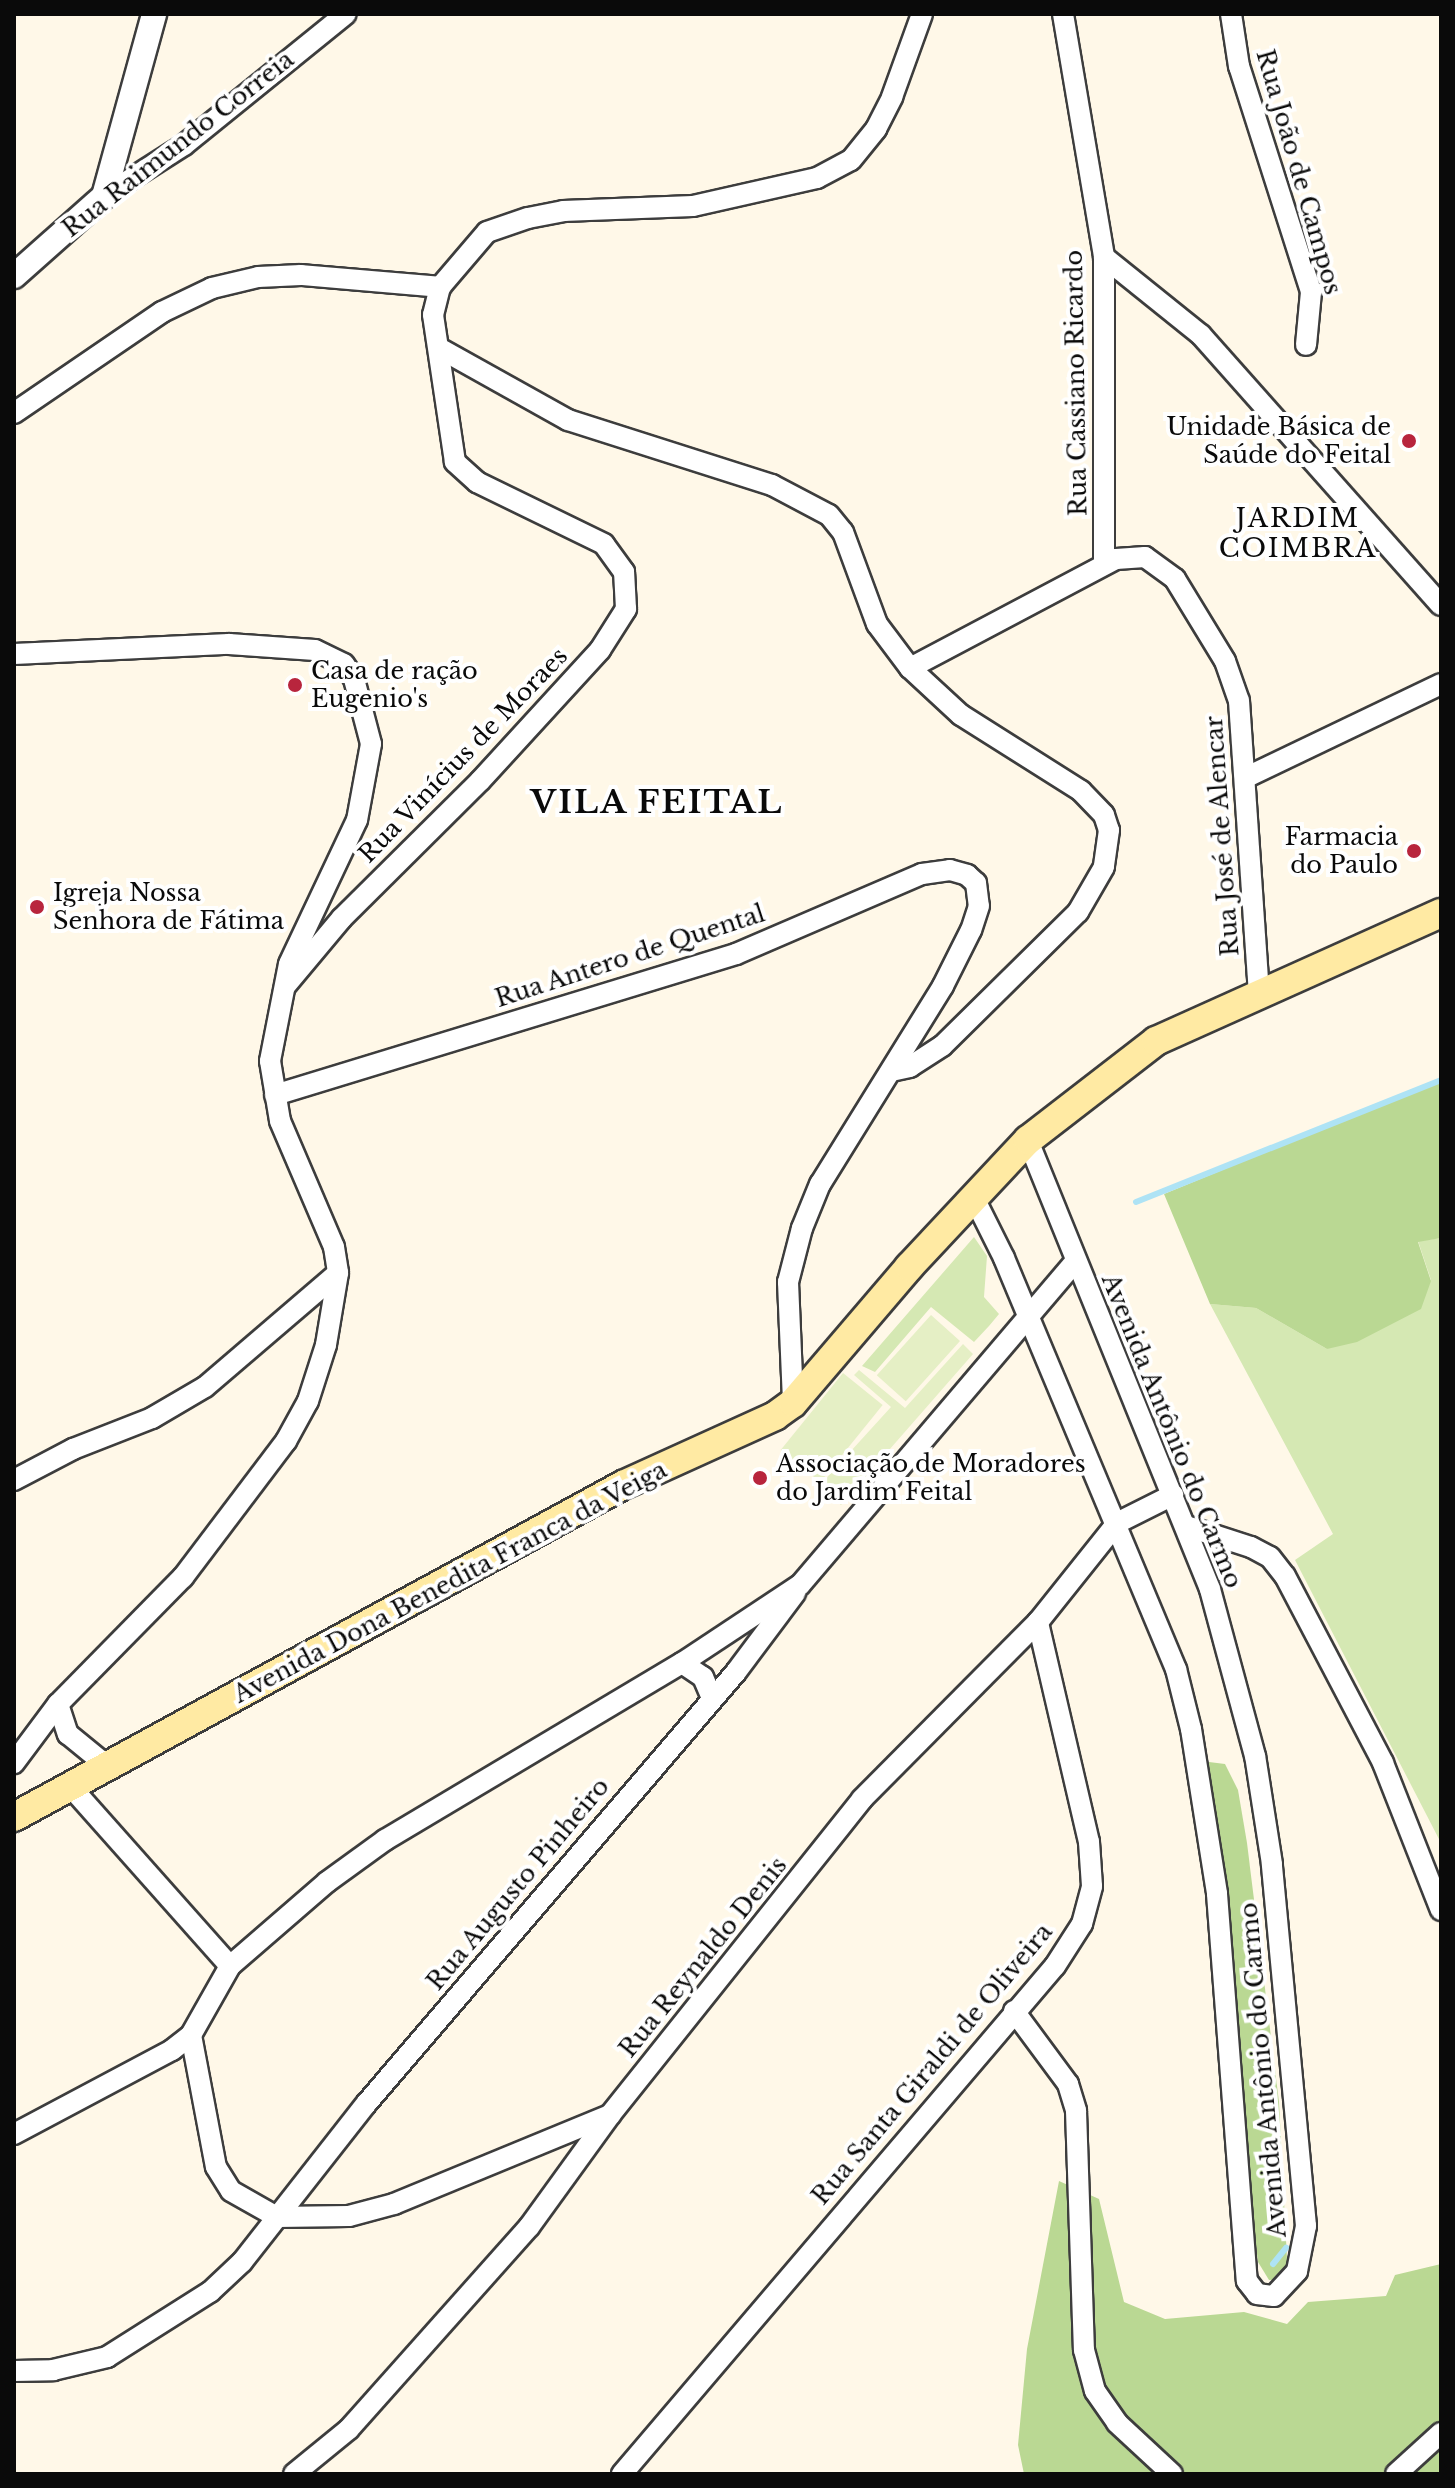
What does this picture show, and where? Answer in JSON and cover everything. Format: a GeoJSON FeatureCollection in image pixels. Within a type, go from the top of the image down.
{"type":"FeatureCollection","features":[{"type":"Feature","properties":{"kind":"main road","name":"Avenida Dona Benedita Franca da Veiga"},"geometry":{"type":"LineString","coordinates":[[14,1817],[623,1485],[760,1424],[793,1403],[973,1196],[1028,1140],[1156,1041],[1441,913]]}},
{"type":"Feature","properties":{"kind":"street"},"geometry":{"type":"LineString","coordinates":[[104,196],[154,14]]}},
{"type":"Feature","properties":{"kind":"street","name":"Rua Raimundo Correia"},"geometry":{"type":"LineString","coordinates":[[14,276],[104,196],[184,145],[346,14]]}},
{"type":"Feature","properties":{"kind":"street"},"geometry":{"type":"LineString","coordinates":[[14,413],[162,312],[212,288],[258,277],[301,275],[440,287],[487,232],[528,218],[563,211],[693,206],[817,178],[851,160],[876,129],[892,97],[922,14]]}},
{"type":"Feature","properties":{"kind":"street","name":"Rua Cassiano Ricardo"},"geometry":{"type":"LineString","coordinates":[[1063,14],[1075,63],[1104,257],[1104,563]]}},
{"type":"Feature","properties":{"kind":"street","name":"Rua João de Campos"},"geometry":{"type":"LineString","coordinates":[[1231,14],[1239,66],[1311,292],[1306,345]]}},
{"type":"Feature","properties":{"kind":"street"},"geometry":{"type":"LineString","coordinates":[[1104,257],[1201,335],[1441,605]]}},
{"type":"Feature","properties":{"kind":"street","name":"Rua Vinícius de Moraes"},"geometry":{"type":"LineString","coordinates":[[283,988],[342,918],[480,781],[600,650],[626,609],[624,572],[604,544],[460,470],[449,437],[433,315],[440,287]]}},
{"type":"Feature","properties":{"kind":"street"},"geometry":{"type":"LineString","coordinates":[[439,348],[568,420],[772,485],[829,515],[843,532],[877,624],[910,668],[961,715],[1096,804],[1109,830],[1108,850],[1092,891],[1045,949],[942,1046],[910,1067],[891,1071],[820,1184],[794,1253],[787,1316],[793,1403]]}},
{"type":"Feature","properties":{"kind":"street","name":"Rua José de Alencar"},"geometry":{"type":"LineString","coordinates":[[1104,563],[1145,557],[1175,579],[1225,661],[1239,701],[1247,777],[1259,994]]}},
{"type":"Feature","properties":{"kind":"street"},"geometry":{"type":"LineString","coordinates":[[910,668],[1104,563]]}},
{"type":"Feature","properties":{"kind":"street"},"geometry":{"type":"LineString","coordinates":[[14,654],[229,644],[315,650],[344,664],[364,705],[371,744],[367,779],[357,820],[302,930],[283,988],[270,1061],[280,1121],[334,1247],[338,1273],[326,1345],[308,1401],[286,1441],[183,1577],[58,1704],[14,1763]]}},
{"type":"Feature","properties":{"kind":"street"},"geometry":{"type":"LineString","coordinates":[[1247,777],[1441,684]]}},
{"type":"Feature","properties":{"kind":"street","name":"Rua Antero de Quental"},"geometry":{"type":"LineString","coordinates":[[275,1095],[736,954],[922,874],[950,870],[967,875],[976,883],[979,906],[971,930],[891,1071]]}},
{"type":"Feature","properties":{"kind":"street","name":"Avenida Antônio do Carmo"},"geometry":{"type":"LineString","coordinates":[[973,1196],[1027,1313],[1176,1669],[1191,1729],[1217,1894],[1243,2256],[1247,2281],[1257,2294],[1274,2296],[1297,2271],[1306,2226],[1272,1864],[1230,1655],[1186,1526],[1075,1262],[1028,1140]]}},
{"type":"Feature","properties":{"kind":"street"},"geometry":{"type":"LineString","coordinates":[[14,2134],[135,2074],[191,2035],[230,1966],[327,1882],[385,1840],[682,1663],[800,1585],[1027,1313],[1075,1262]]}},
{"type":"Feature","properties":{"kind":"street"},"geometry":{"type":"LineString","coordinates":[[14,1480],[73,1449],[152,1418],[205,1387],[338,1273]]}},
{"type":"Feature","properties":{"kind":"street","name":"Rua Reynaldo Denis"},"geometry":{"type":"LineString","coordinates":[[294,2474],[349,2429],[529,2227],[610,2115],[862,1799],[1038,1622],[1117,1523],[1173,1495]]}},
{"type":"Feature","properties":{"kind":"street"},"geometry":{"type":"LineString","coordinates":[[1186,1526],[1251,1547],[1270,1557],[1285,1576],[1383,1763],[1441,1910]]}},
{"type":"Feature","properties":{"kind":"street","name":"Rua Augusto Pinheiro"},"geometry":{"type":"LineString","coordinates":[[14,2371],[53,2370],[107,2357],[210,2292],[277,2217],[712,1698],[800,1585]]}},
{"type":"Feature","properties":{"kind":"street","name":"Rua Santa Giraldi de Oliveira"},"geometry":{"type":"LineString","coordinates":[[622,2474],[1055,1966],[1082,1924],[1092,1886],[1089,1842],[1066,1727],[1038,1622]]}},
{"type":"Feature","properties":{"kind":"street"},"geometry":{"type":"LineString","coordinates":[[682,1663],[703,1677],[712,1698]]}},
{"type":"Feature","properties":{"kind":"street"},"geometry":{"type":"LineString","coordinates":[[58,1704],[68,1734],[106,1765]]}},
{"type":"Feature","properties":{"kind":"street"},"geometry":{"type":"LineString","coordinates":[[71,1787],[230,1966]]}},
{"type":"Feature","properties":{"kind":"street"},"geometry":{"type":"LineString","coordinates":[[1014,2011],[1053,2061],[1076,2111],[1084,2350],[1095,2391],[1117,2423],[1172,2474]]}},
{"type":"Feature","properties":{"kind":"street"},"geometry":{"type":"LineString","coordinates":[[191,2035],[216,2167],[231,2191],[277,2217],[349,2216],[394,2204],[610,2115]]}},
{"type":"Feature","properties":{"kind":"street"},"geometry":{"type":"LineString","coordinates":[[1396,2474],[1441,2433]]}},
{"type":"Feature","properties":{"kind":"green space"},"geometry":{"type":"Polygon","coordinates":[[[1441,1080],[1441,1238],[1418,1242],[1431,1281],[1421,1309],[1357,1342],[1327,1349],[1256,1308],[1210,1304],[1164,1194],[1441,1080]]]}},
{"type":"Feature","properties":{"kind":"green space"},"geometry":{"type":"Polygon","coordinates":[[[974,1237],[987,1256],[984,1297],[999,1314],[989,1326],[974,1342],[931,1307],[875,1372],[862,1366],[974,1237]]]}},
{"type":"Feature","properties":{"kind":"green space"},"geometry":{"type":"Polygon","coordinates":[[[1441,1238],[1441,1843],[1295,1560],[1333,1534],[1210,1304],[1256,1308],[1327,1349],[1431,1280],[1418,1241],[1441,1238]]]}},
{"type":"Feature","properties":{"kind":"green space"},"geometry":{"type":"Polygon","coordinates":[[[931,1315],[960,1341],[906,1401],[877,1375],[931,1315]]]}},
{"type":"Feature","properties":{"kind":"green space"},"geometry":{"type":"Polygon","coordinates":[[[963,1344],[973,1354],[841,1505],[820,1485],[891,1407],[854,1375],[859,1370],[905,1408],[963,1344]]]}},
{"type":"Feature","properties":{"kind":"green space"},"geometry":{"type":"Polygon","coordinates":[[[843,1373],[883,1405],[820,1482],[781,1450],[843,1373]]]}},
{"type":"Feature","properties":{"kind":"green space"},"geometry":{"type":"Polygon","coordinates":[[[1209,1762],[1225,1764],[1238,1790],[1247,1843],[1279,2102],[1288,2279],[1269,2280],[1258,2262],[1201,1789],[1209,1762]]]}},
{"type":"Feature","properties":{"kind":"green space"},"geometry":{"type":"Polygon","coordinates":[[[1059,2181],[1099,2199],[1124,2302],[1165,2319],[1244,2312],[1287,2324],[1308,2302],[1386,2296],[1395,2275],[1441,2264],[1441,2474],[1024,2474],[1018,2445],[1027,2349],[1059,2181]]]}},
{"type":"Feature","properties":{"kind":"waterway"},"geometry":{"type":"LineString","coordinates":[[1136,1202],[1441,1080]]}},
{"type":"Feature","properties":{"kind":"waterway"},"geometry":{"type":"LineString","coordinates":[[1273,2264],[1286,2248]]}},
{"type":"Feature","properties":{"kind":"place","name":"Unidade Básica de Saúde do Feital"},"geometry":{"type":"Point","coordinates":[1409,441]}},
{"type":"Feature","properties":{"kind":"place","name":"Casa de ração Eugenio's"},"geometry":{"type":"Point","coordinates":[295,685]}},
{"type":"Feature","properties":{"kind":"place","name":"Farmacia do Paulo"},"geometry":{"type":"Point","coordinates":[1414,851]}},
{"type":"Feature","properties":{"kind":"place","name":"Igreja Nossa Senhora de Fátima"},"geometry":{"type":"Point","coordinates":[37,907]}},
{"type":"Feature","properties":{"kind":"place","name":"Associação de Moradores do Jardim Feital"},"geometry":{"type":"Point","coordinates":[760,1478]}},
{"type":"Feature","properties":{"kind":"district","name":"JARDIM COIMBRA"},"geometry":{"type":"Point","coordinates":[1298,534]}},
{"type":"Feature","properties":{"kind":"district","name":"VILA FEITAL"},"geometry":{"type":"Point","coordinates":[657,802]}}]}
